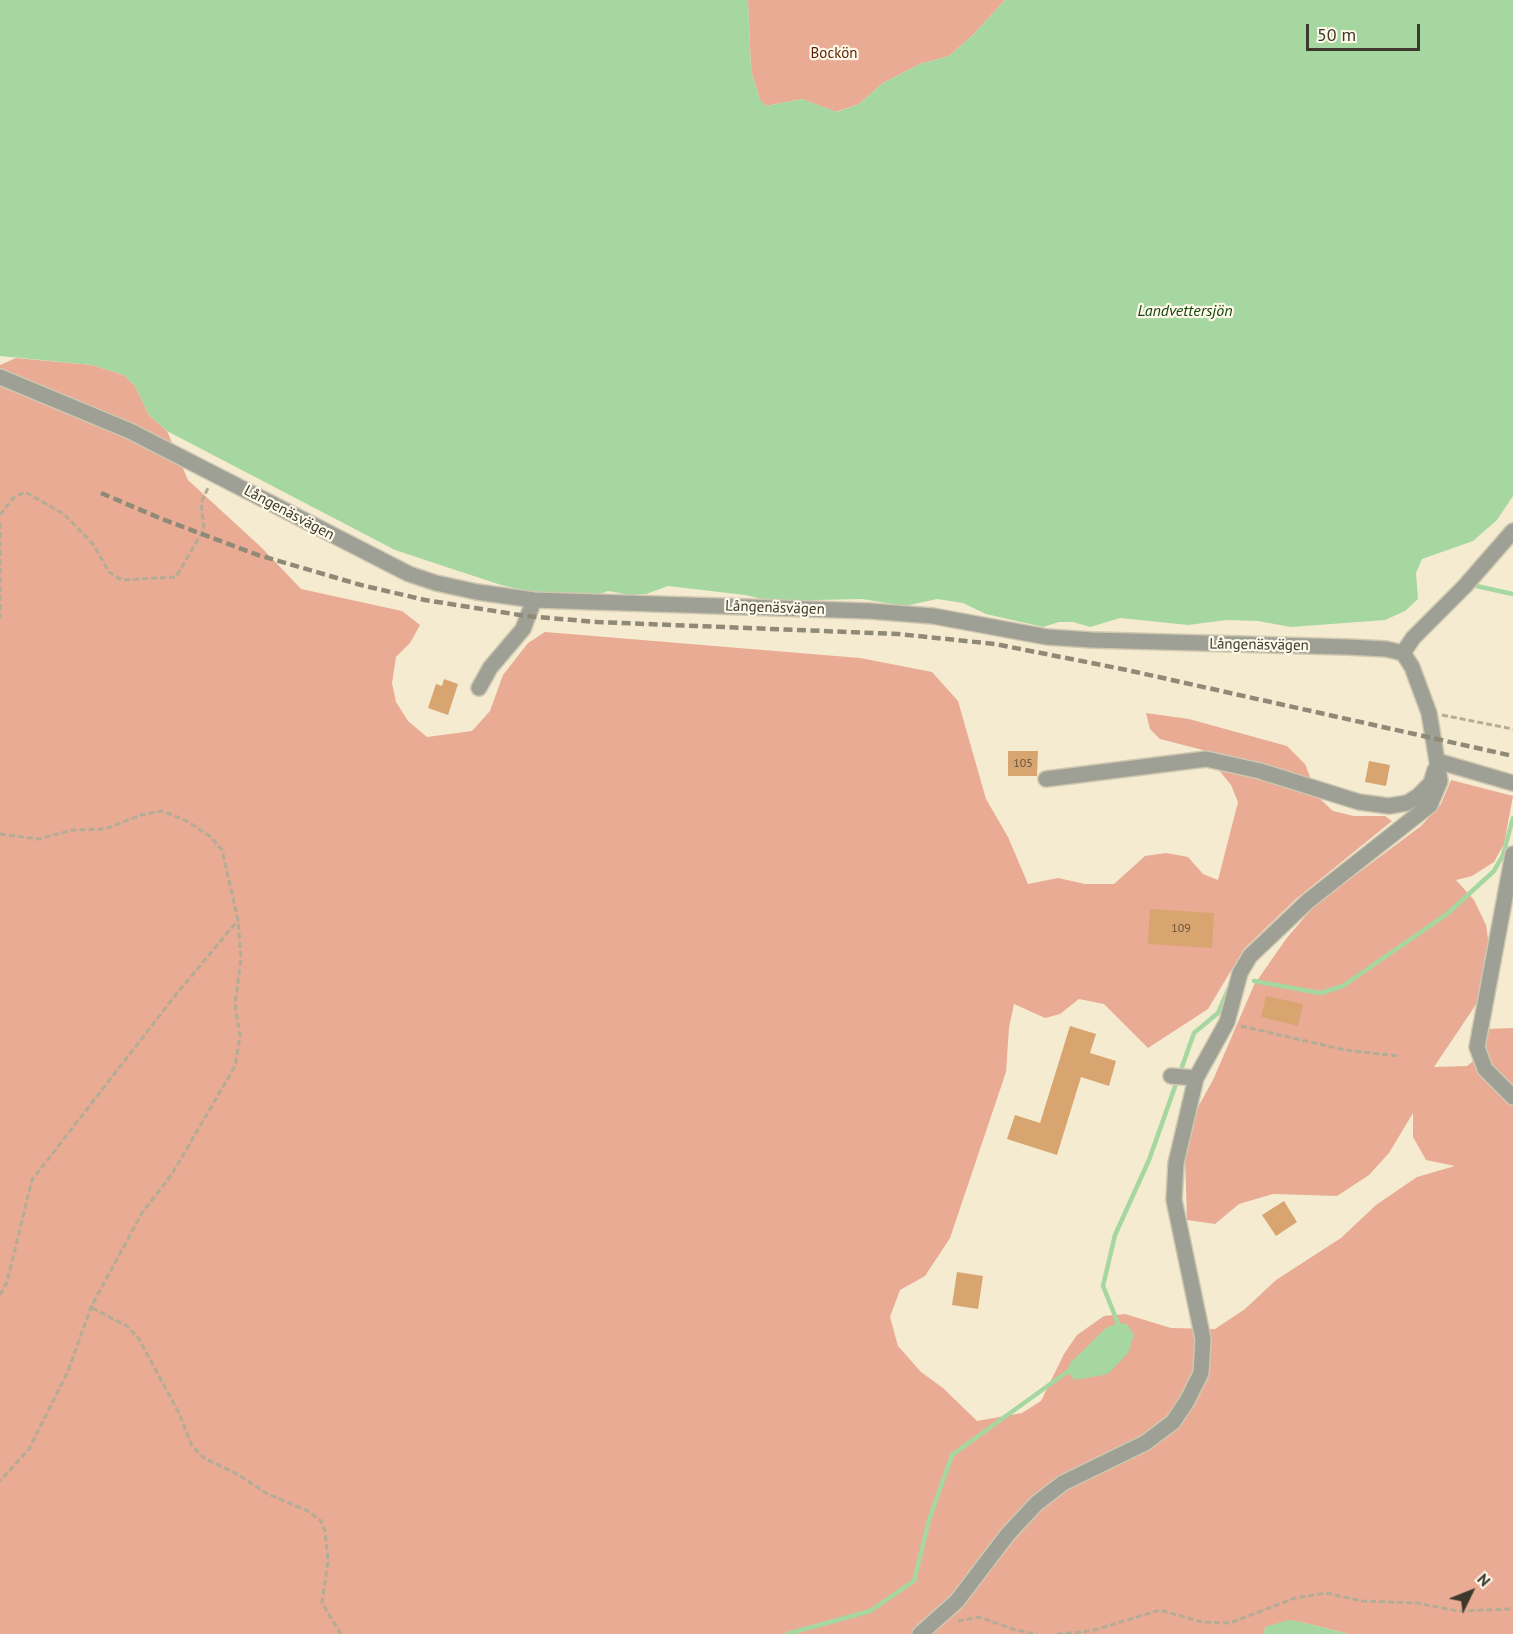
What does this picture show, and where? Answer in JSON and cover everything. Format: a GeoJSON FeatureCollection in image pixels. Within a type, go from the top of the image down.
{"type":"FeatureCollection","features":[{"type":"Feature","properties":{"kind":"street","name":"Långenäsvägen"},"geometry":{"type":"LineString","coordinates":[[0,377],[130,431],[409,574],[436,584],[534,600],[869,611],[933,616],[1047,636],[1215,645],[1347,647],[1386,649],[1403,653]]}},
{"type":"Feature","properties":{"kind":"street"},"geometry":{"type":"LineString","coordinates":[[923,1630],[957,1601],[1008,1534],[1037,1503],[1063,1483],[1145,1443],[1173,1422],[1187,1401],[1201,1373],[1203,1340],[1186,1268],[1174,1200],[1183,1077],[1227,1022],[1240,973],[1250,956],[1308,901],[1430,805],[1440,781],[1429,713],[1412,667],[1403,653],[1413,638],[1465,586],[1513,531]]}},
{"type":"Feature","properties":{"kind":"street"},"geometry":{"type":"LineString","coordinates":[[479,688],[490,668],[523,629],[534,600]]}},
{"type":"Feature","properties":{"kind":"street"},"geometry":{"type":"LineString","coordinates":[[1046,779],[1206,759],[1260,771],[1359,802],[1389,806],[1407,803],[1418,796],[1431,783],[1437,761]]}},
{"type":"Feature","properties":{"kind":"street"},"geometry":{"type":"LineString","coordinates":[[1437,761],[1513,783]]}},
{"type":"Feature","properties":{"kind":"street"},"geometry":{"type":"LineString","coordinates":[[1513,854],[1477,1047],[1485,1069],[1513,1097]]}},
{"type":"Feature","properties":{"kind":"path"},"geometry":{"type":"LineString","coordinates":[[0,515],[14,497],[25,492],[64,514],[93,544],[109,572],[122,580],[176,577],[204,529],[201,503],[216,474]]}},
{"type":"Feature","properties":{"kind":"path"},"geometry":{"type":"LineString","coordinates":[[0,523],[0,620]]}},
{"type":"Feature","properties":{"kind":"path"},"geometry":{"type":"LineString","coordinates":[[1429,713],[1513,729]]}},
{"type":"Feature","properties":{"kind":"path"},"geometry":{"type":"LineString","coordinates":[[0,834],[38,839],[73,830],[105,829],[141,815],[162,811],[187,821],[211,837],[222,850],[238,920],[241,959],[235,1004],[240,1036],[235,1066],[171,1174],[142,1213],[92,1307],[68,1371],[29,1449],[0,1481]]}},
{"type":"Feature","properties":{"kind":"path"},"geometry":{"type":"LineString","coordinates":[[0,1295],[7,1282],[32,1180],[238,920]]}},
{"type":"Feature","properties":{"kind":"path"},"geometry":{"type":"LineString","coordinates":[[1227,1022],[1324,1046],[1398,1056]]}},
{"type":"Feature","properties":{"kind":"path"},"geometry":{"type":"LineString","coordinates":[[92,1307],[127,1326],[140,1339],[179,1413],[192,1446],[204,1458],[237,1474],[268,1494],[308,1511],[321,1521],[325,1531],[328,1561],[322,1603],[341,1634]]}},
{"type":"Feature","properties":{"kind":"path"},"geometry":{"type":"LineString","coordinates":[[1057,1634],[1091,1631],[1160,1610],[1202,1623],[1230,1623],[1296,1598],[1326,1593],[1362,1601],[1417,1603],[1458,1611],[1513,1609]]}},
{"type":"Feature","properties":{"kind":"path"},"geometry":{"type":"LineString","coordinates":[[923,1630],[979,1617],[1016,1630],[1037,1634]]}},
{"type":"Feature","properties":{"kind":"green space","name":"Bockön"},"geometry":{"type":"Polygon","coordinates":[[[748,0],[1005,0],[972,36],[949,56],[920,64],[883,83],[859,104],[836,112],[802,99],[766,106],[760,100],[751,70],[748,0]]]}},
{"type":"Feature","properties":{"kind":"green space"},"geometry":{"type":"Polygon","coordinates":[[[16,358],[92,365],[124,375],[135,386],[149,415],[167,431],[188,480],[262,548],[301,589],[402,611],[420,625],[410,643],[396,657],[392,683],[396,702],[408,721],[427,737],[472,731],[490,711],[503,675],[528,643],[545,632],[860,658],[932,672],[958,701],[986,799],[1008,837],[1028,884],[1058,878],[1085,884],[1114,884],[1145,856],[1166,853],[1188,857],[1203,874],[1218,880],[1238,802],[1231,785],[1203,750],[1160,739],[1150,729],[1146,713],[1189,719],[1287,746],[1305,764],[1318,797],[1333,811],[1354,816],[1385,816],[1392,821],[1296,899],[1244,949],[1208,1009],[1148,1048],[1104,1004],[1079,999],[1060,1014],[1045,1018],[1014,1004],[1009,1028],[1006,1072],[950,1238],[925,1276],[900,1290],[890,1317],[898,1346],[921,1372],[943,1388],[977,1421],[1022,1413],[1041,1401],[1064,1354],[1077,1335],[1104,1316],[1125,1314],[1171,1328],[1215,1329],[1245,1309],[1276,1280],[1341,1238],[1376,1205],[1417,1177],[1455,1166],[1426,1160],[1413,1137],[1413,1113],[1389,1153],[1369,1175],[1337,1196],[1273,1194],[1239,1204],[1215,1224],[1187,1220],[1185,1157],[1198,1107],[1213,1080],[1254,985],[1286,939],[1314,906],[1421,826],[1441,804],[1451,780],[1513,796],[1504,844],[1494,862],[1472,876],[1456,880],[1474,900],[1486,925],[1489,945],[1486,976],[1477,1003],[1434,1067],[1467,1066],[1485,1052],[1486,1029],[1513,1028],[1513,1634],[1349,1634],[1301,1622],[1265,1627],[1264,1634],[0,1634],[0,365],[16,358]]]}},
{"type":"Feature","properties":{"kind":"water","name":"Landvettersjön"},"geometry":{"type":"Polygon","coordinates":[[[0,0],[748,0],[751,70],[760,100],[766,106],[802,99],[837,112],[859,104],[883,83],[920,64],[949,56],[972,36],[1005,0],[1513,0],[1513,496],[1497,520],[1473,541],[1422,559],[1416,573],[1418,599],[1405,611],[1385,620],[1291,627],[1258,621],[1227,620],[1188,625],[1120,618],[1090,627],[1073,622],[1059,622],[1043,627],[986,614],[963,603],[937,599],[905,606],[862,599],[771,601],[745,595],[668,586],[646,594],[631,595],[608,591],[596,595],[574,595],[531,592],[501,585],[395,550],[167,431],[149,415],[135,386],[124,375],[92,365],[0,356],[0,0]]]}},
{"type":"Feature","properties":{"kind":"water"},"geometry":{"type":"Polygon","coordinates":[[[1118,1323],[1127,1324],[1134,1335],[1128,1353],[1108,1374],[1075,1380],[1067,1372],[1070,1363],[1106,1328],[1118,1323]]]}},
{"type":"Feature","properties":{"kind":"water"},"geometry":{"type":"Polygon","coordinates":[[[1288,1620],[1349,1634],[1264,1634],[1265,1627],[1288,1620]]]}},
{"type":"Feature","properties":{"kind":"building"},"geometry":{"type":"Polygon","coordinates":[[[444,679],[458,684],[448,715],[428,708],[436,684],[442,686],[444,679]]]}},
{"type":"Feature","properties":{"kind":"building"},"geometry":{"type":"Polygon","coordinates":[[[1008,751],[1038,751],[1037,776],[1008,776],[1008,751]]]}},
{"type":"Feature","properties":{"kind":"building"},"geometry":{"type":"Polygon","coordinates":[[[1369,761],[1390,765],[1386,786],[1365,782],[1369,761]]]}},
{"type":"Feature","properties":{"kind":"building"},"geometry":{"type":"Polygon","coordinates":[[[1150,909],[1214,913],[1212,948],[1148,944],[1150,909]]]}},
{"type":"Feature","properties":{"kind":"building"},"geometry":{"type":"Polygon","coordinates":[[[1266,996],[1303,1004],[1298,1026],[1261,1017],[1266,996]]]}},
{"type":"Feature","properties":{"kind":"building"},"geometry":{"type":"Polygon","coordinates":[[[1070,1026],[1096,1034],[1090,1053],[1116,1061],[1109,1086],[1081,1077],[1057,1155],[1007,1139],[1015,1115],[1040,1123],[1070,1026]]]}},
{"type":"Feature","properties":{"kind":"building"},"geometry":{"type":"Polygon","coordinates":[[[1284,1201],[1297,1222],[1276,1236],[1262,1215],[1284,1201]]]}},
{"type":"Feature","properties":{"kind":"building"},"geometry":{"type":"Polygon","coordinates":[[[957,1272],[983,1276],[978,1309],[952,1305],[957,1272]]]}},
{"type":"Feature","properties":{"kind":"waterway"},"geometry":{"type":"LineString","coordinates":[[1472,585],[1513,594]]}},
{"type":"Feature","properties":{"kind":"waterway"},"geometry":{"type":"LineString","coordinates":[[1254,981],[1320,993],[1343,986],[1447,914],[1494,871],[1503,855],[1513,818]]}},
{"type":"Feature","properties":{"kind":"waterway"},"geometry":{"type":"LineString","coordinates":[[1118,1323],[1103,1286],[1115,1235],[1149,1160],[1194,1033],[1218,1013],[1228,990]]}},
{"type":"Feature","properties":{"kind":"waterway"},"geometry":{"type":"LineString","coordinates":[[787,1634],[870,1611],[914,1581],[929,1520],[952,1455],[1067,1372]]}},
{"type":"Feature","properties":{"kind":"railway"},"geometry":{"type":"LineString","coordinates":[[101,493],[258,555],[361,585],[425,600],[526,616],[597,622],[898,634],[995,644],[1127,670],[1513,756]]}}]}
